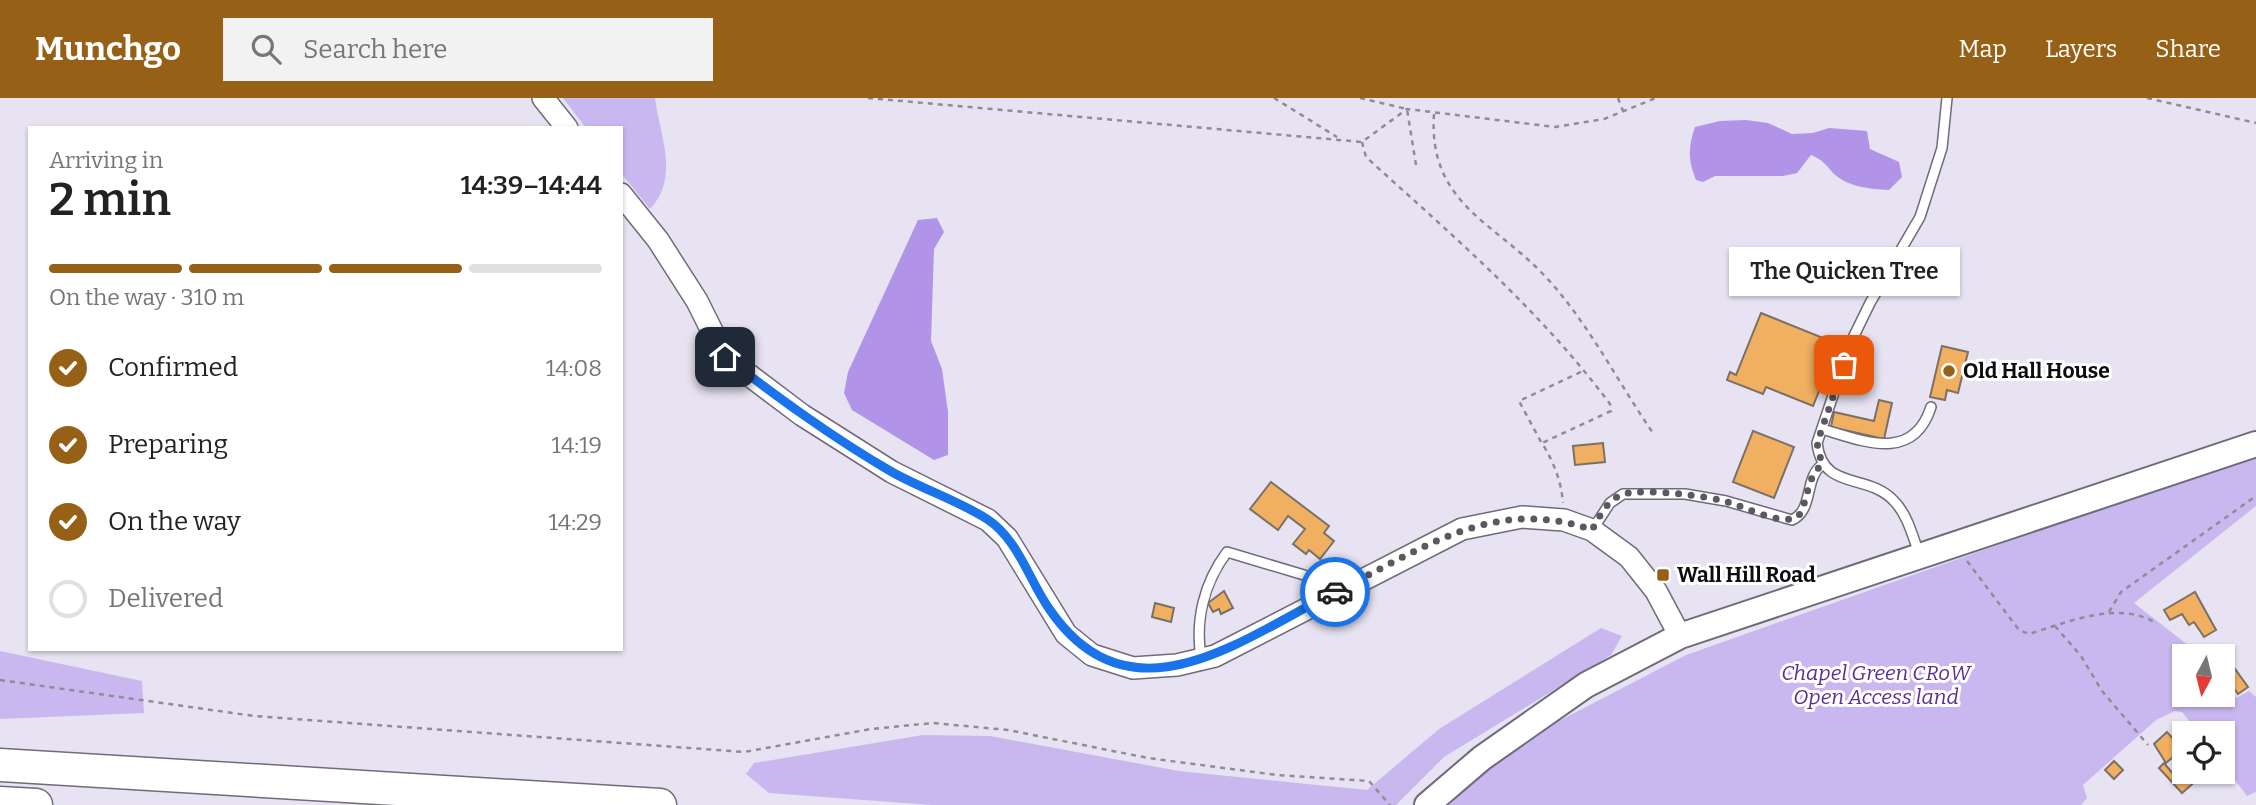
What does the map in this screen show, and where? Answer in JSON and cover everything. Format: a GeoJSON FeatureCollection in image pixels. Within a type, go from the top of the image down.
{"type":"FeatureCollection","features":[{"type":"Feature","properties":{"kind":"highway"},"geometry":{"type":"LineString","coordinates":[[0,765],[660,805]]}},
{"type":"Feature","properties":{"kind":"highway"},"geometry":{"type":"LineString","coordinates":[[0,803],[36,805]]}},
{"type":"Feature","properties":{"kind":"main road"},"geometry":{"type":"LineString","coordinates":[[1427,805],[1482,758],[1586,685],[1680,636],[1958,546],[2256,444]]}},
{"type":"Feature","properties":{"kind":"street"},"geometry":{"type":"LineString","coordinates":[[543,98],[565,126]]}},
{"type":"Feature","properties":{"kind":"street"},"geometry":{"type":"LineString","coordinates":[[623,196],[658,240],[697,301],[725,357],[802,415],[892,472],[988,520],[1007,538],[1066,634],[1092,655],[1133,668],[1177,666],[1215,656],[1462,529],[1522,517],[1563,520],[1592,530],[1629,556],[1656,592],[1680,636]]}},
{"type":"Feature","properties":{"kind":"lane"},"geometry":{"type":"LineString","coordinates":[[1921,557],[1906,519],[1894,501],[1875,487],[1833,474],[1822,465],[1817,443],[1851,342],[1870,303],[1920,217],[1942,148],[1947,98]]}},
{"type":"Feature","properties":{"kind":"lane"},"geometry":{"type":"LineString","coordinates":[[1822,429],[1887,446],[1919,431],[1931,407]]}},
{"type":"Feature","properties":{"kind":"lane"},"geometry":{"type":"LineString","coordinates":[[1592,530],[1609,503],[1623,494],[1685,494],[1726,501],[1792,520],[1803,510],[1811,476],[1822,465]]}},
{"type":"Feature","properties":{"kind":"lane"},"geometry":{"type":"LineString","coordinates":[[1201,659],[1198,637],[1203,600],[1207,585],[1227,552],[1304,575],[1333,593]]}},
{"type":"Feature","properties":{"kind":"path"},"geometry":{"type":"LineString","coordinates":[[868,98],[1362,142],[1408,109]]}},
{"type":"Feature","properties":{"kind":"path"},"geometry":{"type":"LineString","coordinates":[[1274,98],[1338,138]]}},
{"type":"Feature","properties":{"kind":"path"},"geometry":{"type":"LineString","coordinates":[[1360,98],[1434,114],[1555,127],[1604,119],[1656,98]]}},
{"type":"Feature","properties":{"kind":"path"},"geometry":{"type":"LineString","coordinates":[[1618,98],[1623,111]]}},
{"type":"Feature","properties":{"kind":"path"},"geometry":{"type":"LineString","coordinates":[[2147,98],[2256,123]]}},
{"type":"Feature","properties":{"kind":"path"},"geometry":{"type":"LineString","coordinates":[[1408,109],[1416,165]]}},
{"type":"Feature","properties":{"kind":"path"},"geometry":{"type":"LineString","coordinates":[[1434,114],[1432,140],[1437,161],[1452,188],[1468,210],[1542,274],[1578,320],[1653,433]]}},
{"type":"Feature","properties":{"kind":"path"},"geometry":{"type":"LineString","coordinates":[[1362,142],[1366,157],[1504,284],[1585,370],[1610,404],[1611,411],[1542,443]]}},
{"type":"Feature","properties":{"kind":"path"},"geometry":{"type":"LineString","coordinates":[[1563,520],[1561,485],[1519,401],[1585,370]]}},
{"type":"Feature","properties":{"kind":"path"},"geometry":{"type":"LineString","coordinates":[[2109,613],[2121,592],[2256,496]]}},
{"type":"Feature","properties":{"kind":"path"},"geometry":{"type":"LineString","coordinates":[[1958,546],[2020,630],[2029,634],[2109,613],[2141,614],[2156,623]]}},
{"type":"Feature","properties":{"kind":"path"},"geometry":{"type":"LineString","coordinates":[[2055,626],[2081,656],[2102,691],[2148,745]]}},
{"type":"Feature","properties":{"kind":"path"},"geometry":{"type":"LineString","coordinates":[[0,680],[254,716],[744,752],[871,729],[933,723],[1008,730],[1148,758],[1277,775],[1369,781],[1390,805]]}},
{"type":"Feature","properties":{"kind":"green space"},"geometry":{"type":"Polygon","coordinates":[[[563,98],[655,98],[664,142],[666,170],[659,197],[650,209],[623,175],[623,126],[584,126],[563,98]]]}},
{"type":"Feature","properties":{"kind":"green space","name":"Chapel Green CRoW Open Access land"},"geometry":{"type":"Polygon","coordinates":[[[2256,454],[2256,506],[2134,603],[2187,644],[2172,644],[2172,707],[2235,707],[2235,697],[2249,691],[2256,697],[2256,792],[2247,796],[2235,780],[2235,721],[2189,721],[2182,712],[2175,711],[2156,720],[2083,785],[2087,798],[2081,805],[1449,805],[1469,785],[1530,736],[1686,655],[2256,454]]]}},
{"type":"Feature","properties":{"kind":"green space"},"geometry":{"type":"Polygon","coordinates":[[[1601,628],[1622,636],[1611,655],[1444,757],[1396,805],[931,805],[769,793],[746,774],[754,763],[923,735],[990,736],[1179,771],[1367,790],[1439,729],[1601,628]]]}},
{"type":"Feature","properties":{"kind":"green space"},"geometry":{"type":"Polygon","coordinates":[[[0,651],[142,681],[144,713],[0,719],[0,651]]]}},
{"type":"Feature","properties":{"kind":"shaded area"},"geometry":{"type":"Polygon","coordinates":[[[1720,121],[1768,123],[1792,134],[1813,133],[1829,128],[1867,131],[1870,149],[1899,162],[1902,177],[1889,190],[1859,186],[1839,178],[1811,155],[1797,173],[1783,176],[1715,176],[1703,182],[1696,180],[1690,154],[1695,127],[1720,121]]]}},
{"type":"Feature","properties":{"kind":"shaded area"},"geometry":{"type":"Polygon","coordinates":[[[937,218],[944,232],[934,249],[931,341],[942,369],[948,412],[948,455],[934,460],[852,410],[844,393],[848,372],[918,220],[937,218]]]}},
{"type":"Feature","properties":{"kind":"building"},"geometry":{"type":"Polygon","coordinates":[[[1761,313],[1838,344],[1813,406],[1766,387],[1763,394],[1727,380],[1730,372],[1736,375],[1761,313]]]}},
{"type":"Feature","properties":{"kind":"building","name":"Old Hall House"},"geometry":{"type":"Polygon","coordinates":[[[1942,346],[1968,352],[1958,393],[1947,390],[1945,400],[1930,397],[1942,346]]]}},
{"type":"Feature","properties":{"kind":"building"},"geometry":{"type":"Polygon","coordinates":[[[1879,400],[1892,403],[1884,439],[1831,427],[1834,412],[1874,421],[1879,400]]]}},
{"type":"Feature","properties":{"kind":"building"},"geometry":{"type":"Polygon","coordinates":[[[1753,431],[1794,447],[1774,498],[1733,482],[1753,431]]]}},
{"type":"Feature","properties":{"kind":"building"},"geometry":{"type":"Polygon","coordinates":[[[1603,443],[1605,462],[1575,465],[1573,446],[1603,443]]]}},
{"type":"Feature","properties":{"kind":"building"},"geometry":{"type":"Polygon","coordinates":[[[1271,482],[1329,526],[1324,533],[1334,541],[1320,559],[1309,550],[1306,554],[1293,544],[1305,529],[1288,516],[1278,530],[1250,509],[1271,482]]]}},
{"type":"Feature","properties":{"kind":"building"},"geometry":{"type":"Polygon","coordinates":[[[1224,591],[1233,608],[1221,614],[1219,609],[1213,612],[1208,603],[1224,591]]]}},
{"type":"Feature","properties":{"kind":"building"},"geometry":{"type":"Polygon","coordinates":[[[2195,592],[2216,630],[2204,637],[2194,622],[2189,625],[2182,614],[2170,620],[2164,610],[2195,592]]]}},
{"type":"Feature","properties":{"kind":"building"},"geometry":{"type":"Polygon","coordinates":[[[1155,603],[1174,608],[1171,622],[1152,617],[1155,603]]]}},
{"type":"Feature","properties":{"kind":"building"},"geometry":{"type":"Polygon","coordinates":[[[2235,669],[2248,687],[2238,694],[2235,690],[2235,669]]]}},
{"type":"Feature","properties":{"kind":"building"},"geometry":{"type":"Polygon","coordinates":[[[2167,732],[2172,738],[2172,758],[2166,763],[2154,744],[2167,732]]]}},
{"type":"Feature","properties":{"kind":"building"},"geometry":{"type":"Polygon","coordinates":[[[2114,761],[2123,770],[2114,779],[2105,770],[2114,761]]]}},
{"type":"Feature","properties":{"kind":"building"},"geometry":{"type":"Polygon","coordinates":[[[2164,763],[2172,773],[2172,782],[2159,768],[2164,763]]]}},
{"type":"Feature","properties":{"kind":"building"},"geometry":{"type":"Polygon","coordinates":[[[2174,784],[2192,784],[2182,793],[2174,784]]]}},
{"type":"Feature","properties":{"kind":"way so far"},"geometry":{"type":"LineString","coordinates":[[1335,592],[1462,529],[1522,517],[1563,520],[1592,530],[1609,503],[1623,494],[1685,494],[1726,501],[1792,520],[1803,510],[1809,494],[1811,476],[1822,465],[1817,443],[1844,365]]}},
{"type":"Feature","properties":{"kind":"place","name":"The Quicken Tree"},"geometry":{"type":"Point","coordinates":[1844,365]}},
{"type":"Feature","properties":{"kind":"place","name":"Old Hall House"},"geometry":{"type":"Point","coordinates":[1949,371]}},
{"type":"Feature","properties":{"kind":"place","name":"Wall Hill Road"},"geometry":{"type":"Point","coordinates":[1663,575]}},
{"type":"Feature","properties":{"kind":"route"},"geometry":{"type":"LineString","coordinates":[[725,357],[802,415],[892,472],[988,520],[1007,538],[1046,606],[1066,634],[1092,655],[1133,668],[1177,666],[1215,656],[1335,592]]}}]}
